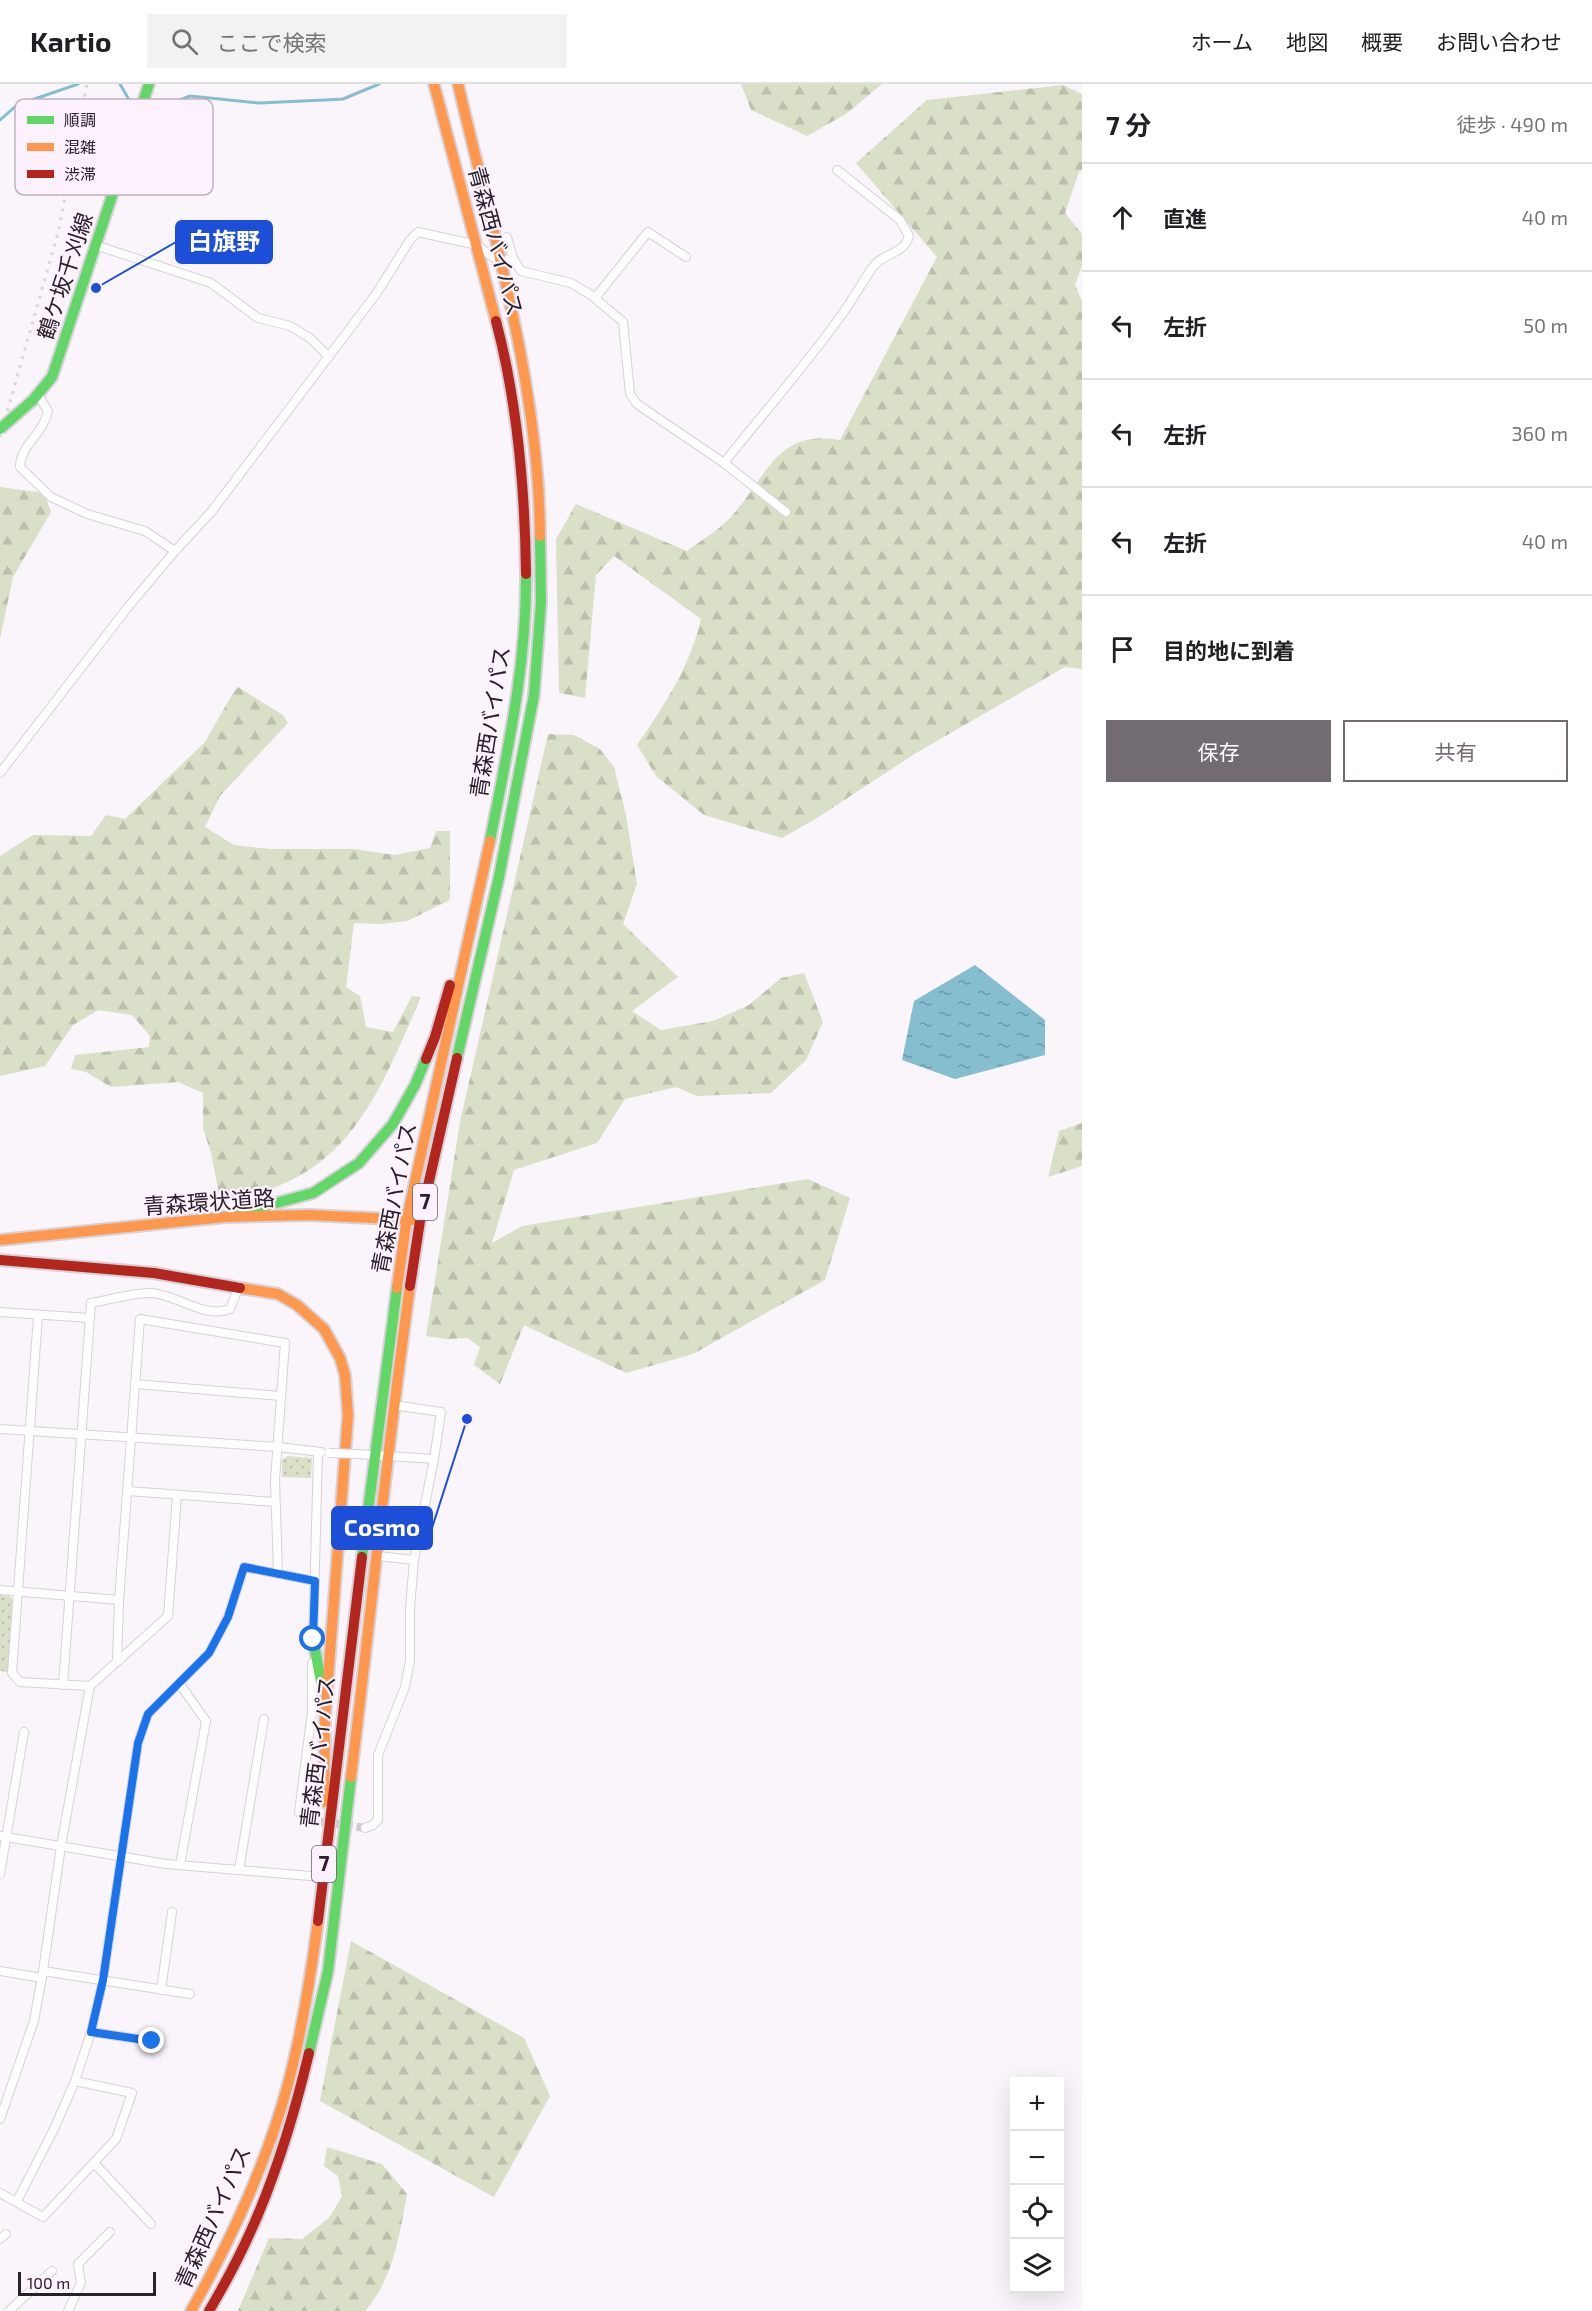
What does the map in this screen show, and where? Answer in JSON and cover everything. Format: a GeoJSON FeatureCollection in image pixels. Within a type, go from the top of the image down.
{"type":"FeatureCollection","features":[{"type":"Feature","properties":{"kind":"main road","name":"鶴ケ坂千刈線"},"geometry":{"type":"LineString","coordinates":[[143,99],[148,84]]}},
{"type":"Feature","properties":{"kind":"main road","name":"青森西バイパス"},"geometry":{"type":"LineString","coordinates":[[191,2311],[209,2279],[256,2179],[288,2084],[312,1971],[381,1397],[407,1218],[481,889],[518,696],[526,591],[525,519],[517,427],[501,339],[434,84]]}},
{"type":"Feature","properties":{"kind":"main road","name":"青森西バイパス"},"geometry":{"type":"LineString","coordinates":[[209,2311],[239,2257],[270,2182],[300,2090],[325,1982],[378,1556],[393,1405],[420,1221],[500,877],[534,695],[541,602],[540,506],[528,399],[459,84]]}},
{"type":"Feature","properties":{"kind":"main road","name":"鶴ケ坂千刈線"},"geometry":{"type":"LineString","coordinates":[[0,429],[35,397],[52,377],[112,195]]}},
{"type":"Feature","properties":{"kind":"main road"},"geometry":{"type":"LineString","coordinates":[[225,1217],[313,1193],[359,1162],[393,1124],[415,1086],[435,1037],[481,889]]}},
{"type":"Feature","properties":{"kind":"main road","name":"青森環状道路"},"geometry":{"type":"LineString","coordinates":[[0,1240],[225,1217],[309,1215],[407,1218],[420,1221]]}},
{"type":"Feature","properties":{"kind":"main road"},"geometry":{"type":"LineString","coordinates":[[0,1260],[154,1273],[278,1294],[293,1301],[311,1315],[323,1326],[338,1349],[348,1390],[348,1415],[326,1719],[322,1876]]}},
{"type":"Feature","properties":{"kind":"main road"},"geometry":{"type":"LineString","coordinates":[[313,1639],[321,1674],[326,1719]]}},
{"type":"Feature","properties":{"kind":"street"},"geometry":{"type":"LineString","coordinates":[[724,463],[844,311],[874,264],[900,250],[907,243],[909,236],[900,220],[837,170]]}},
{"type":"Feature","properties":{"kind":"street"},"geometry":{"type":"LineString","coordinates":[[0,773],[102,639],[175,550],[212,511],[376,294],[410,240],[418,232],[477,245],[499,262],[513,258]]}},
{"type":"Feature","properties":{"kind":"street"},"geometry":{"type":"LineString","coordinates":[[595,298],[648,232],[686,257]]}},
{"type":"Feature","properties":{"kind":"street"},"geometry":{"type":"LineString","coordinates":[[507,237],[513,258],[521,271],[571,283],[595,298],[623,322],[630,394],[637,404],[724,463],[786,512]]}},
{"type":"Feature","properties":{"kind":"street"},"geometry":{"type":"LineString","coordinates":[[95,245],[211,283],[258,318],[290,326],[310,338],[329,357]]}},
{"type":"Feature","properties":{"kind":"street"},"geometry":{"type":"LineString","coordinates":[[35,397],[48,411],[42,429],[20,456],[20,467],[51,497],[87,514],[145,531],[175,550]]}},
{"type":"Feature","properties":{"kind":"street"},"geometry":{"type":"LineString","coordinates":[[63,1685],[91,1303],[153,1293],[202,1309],[222,1312],[230,1309],[238,1286]]}},
{"type":"Feature","properties":{"kind":"street"},"geometry":{"type":"LineString","coordinates":[[0,1312],[90,1318]]}},
{"type":"Feature","properties":{"kind":"street"},"geometry":{"type":"LineString","coordinates":[[38,1316],[12,1673],[20,1682],[90,1686]]}},
{"type":"Feature","properties":{"kind":"street"},"geometry":{"type":"LineString","coordinates":[[117,1661],[119,1600],[140,1319],[285,1342],[275,1502],[278,1574]]}},
{"type":"Feature","properties":{"kind":"street"},"geometry":{"type":"LineString","coordinates":[[135,1384],[281,1396]]}},
{"type":"Feature","properties":{"kind":"street"},"geometry":{"type":"LineString","coordinates":[[365,1828],[373,1826],[378,1820],[378,1755],[405,1687],[410,1660],[410,1608],[414,1560],[441,1412],[393,1405]]}},
{"type":"Feature","properties":{"kind":"street"},"geometry":{"type":"LineString","coordinates":[[0,1429],[278,1447],[328,1453],[388,1454],[434,1459]]}},
{"type":"Feature","properties":{"kind":"street"},"geometry":{"type":"LineString","coordinates":[[309,1821],[299,1812],[312,1712],[318,1452]]}},
{"type":"Feature","properties":{"kind":"street"},"geometry":{"type":"LineString","coordinates":[[128,1491],[275,1502]]}},
{"type":"Feature","properties":{"kind":"street"},"geometry":{"type":"LineString","coordinates":[[0,2119],[34,2021],[61,1846],[90,1686],[168,1616],[177,1496]]}},
{"type":"Feature","properties":{"kind":"street"},"geometry":{"type":"LineString","coordinates":[[378,1556],[414,1560]]}},
{"type":"Feature","properties":{"kind":"street"},"geometry":{"type":"LineString","coordinates":[[17,2201],[54,2129],[75,2081],[91,2032],[103,1980],[138,1743],[148,1714],[209,1653],[228,1617],[244,1567],[315,1581]]}},
{"type":"Feature","properties":{"kind":"street"},"geometry":{"type":"LineString","coordinates":[[0,1590],[119,1600]]}},
{"type":"Feature","properties":{"kind":"street"},"geometry":{"type":"LineString","coordinates":[[179,1683],[206,1721],[180,1865]]}},
{"type":"Feature","properties":{"kind":"street"},"geometry":{"type":"LineString","coordinates":[[239,1870],[264,1719]]}},
{"type":"Feature","properties":{"kind":"street"},"geometry":{"type":"LineString","coordinates":[[0,1874],[3,1836],[24,1732]]}},
{"type":"Feature","properties":{"kind":"street"},"geometry":{"type":"LineString","coordinates":[[3,1836],[180,1865],[322,1876]]}},
{"type":"Feature","properties":{"kind":"street"},"geometry":{"type":"LineString","coordinates":[[161,1990],[172,1912]]}},
{"type":"Feature","properties":{"kind":"street"},"geometry":{"type":"LineString","coordinates":[[0,1971],[103,1980],[190,1994]]}},
{"type":"Feature","properties":{"kind":"street"},"geometry":{"type":"LineString","coordinates":[[91,2032],[152,2041]]}},
{"type":"Feature","properties":{"kind":"street"},"geometry":{"type":"LineString","coordinates":[[0,2193],[43,2217],[116,2139],[132,2093],[75,2081]]}},
{"type":"Feature","properties":{"kind":"street"},"geometry":{"type":"LineString","coordinates":[[94,2163],[151,2224]]}},
{"type":"Feature","properties":{"kind":"street"},"geometry":{"type":"LineString","coordinates":[[68,2311],[81,2283],[78,2264],[110,2232]]}},
{"type":"Feature","properties":{"kind":"street"},"geometry":{"type":"LineString","coordinates":[[9,2311],[52,2271]]}},
{"type":"Feature","properties":{"kind":"green space"},"geometry":{"type":"Polygon","coordinates":[[[741,84],[882,84],[846,114],[807,136],[751,110],[741,84]]]}},
{"type":"Feature","properties":{"kind":"green space"},"geometry":{"type":"Polygon","coordinates":[[[1063,85],[1082,94],[1082,170],[1079,172],[1065,213],[1082,234],[1082,266],[1075,285],[1082,301],[1082,669],[1065,667],[916,753],[817,818],[782,838],[704,815],[656,776],[637,745],[675,685],[691,652],[701,619],[614,556],[596,575],[585,698],[559,693],[556,539],[576,504],[687,551],[728,520],[763,474],[786,450],[800,442],[818,438],[840,440],[937,257],[856,163],[927,100],[1063,85]]]}},
{"type":"Feature","properties":{"kind":"green space"},"geometry":{"type":"Polygon","coordinates":[[[0,487],[44,493],[51,512],[13,577],[0,639],[0,487]]]}},
{"type":"Feature","properties":{"kind":"green space"},"geometry":{"type":"Polygon","coordinates":[[[238,687],[283,715],[288,723],[220,796],[205,827],[234,845],[271,849],[353,849],[395,855],[430,848],[436,831],[450,831],[450,900],[407,921],[380,924],[354,923],[346,987],[360,996],[366,1027],[393,1032],[412,996],[421,997],[371,1103],[351,1132],[327,1156],[298,1176],[263,1191],[220,1200],[211,1153],[203,1128],[203,1093],[178,1082],[111,1087],[86,1072],[71,1069],[75,1055],[149,1047],[150,1036],[132,1015],[98,1010],[73,1025],[45,1066],[0,1076],[0,856],[33,835],[91,836],[106,815],[125,819],[205,742],[238,687]]]}},
{"type":"Feature","properties":{"kind":"green space"},"geometry":{"type":"Polygon","coordinates":[[[548,734],[574,735],[600,749],[614,767],[626,815],[637,884],[623,924],[678,977],[632,1011],[661,1030],[713,1021],[749,1005],[781,978],[804,973],[823,1022],[806,1060],[771,1093],[697,1096],[676,1087],[625,1099],[597,1143],[514,1170],[492,1243],[522,1226],[808,1179],[850,1198],[825,1280],[693,1354],[626,1373],[524,1325],[500,1384],[474,1365],[480,1347],[467,1338],[446,1339],[426,1336],[460,1122],[548,734]]]}},
{"type":"Feature","properties":{"kind":"green space"},"geometry":{"type":"Polygon","coordinates":[[[1082,1123],[1082,1166],[1048,1177],[1059,1131],[1082,1123]]]}},
{"type":"Feature","properties":{"kind":"green space"},"geometry":{"type":"Polygon","coordinates":[[[288,1456],[312,1458],[311,1478],[282,1477],[282,1460],[288,1456]]]}},
{"type":"Feature","properties":{"kind":"green space"},"geometry":{"type":"Polygon","coordinates":[[[0,1595],[9,1596],[13,1600],[8,1672],[0,1671],[0,1595]]]}},
{"type":"Feature","properties":{"kind":"green space"},"geometry":{"type":"Polygon","coordinates":[[[351,1941],[524,2038],[550,2096],[494,2197],[320,2101],[351,1941]]]}},
{"type":"Feature","properties":{"kind":"green space"},"geometry":{"type":"Polygon","coordinates":[[[327,2147],[382,2164],[407,2194],[394,2256],[375,2299],[365,2311],[238,2311],[269,2238],[302,2239],[329,2218],[342,2196],[338,2176],[324,2166],[327,2147]]]}},
{"type":"Feature","properties":{"kind":"water"},"geometry":{"type":"Polygon","coordinates":[[[975,965],[1045,1020],[1045,1055],[955,1079],[902,1060],[914,1001],[975,965]]]}},
{"type":"Feature","properties":{"kind":"waterway"},"geometry":{"type":"LineString","coordinates":[[34,99],[78,84]]}},
{"type":"Feature","properties":{"kind":"waterway"},"geometry":{"type":"LineString","coordinates":[[120,84],[129,99]]}},
{"type":"Feature","properties":{"kind":"waterway"},"geometry":{"type":"LineString","coordinates":[[183,99],[190,96],[259,103],[343,99],[379,84]]}},
{"type":"Feature","properties":{"kind":"waterway"},"geometry":{"type":"LineString","coordinates":[[0,120],[15,107]]}},
{"type":"Feature","properties":{"kind":"tunnel"},"geometry":{"type":"LineString","coordinates":[[309,1820],[365,1828]]}},
{"type":"Feature","properties":{"kind":"railway"},"geometry":{"type":"LineString","coordinates":[[84,99],[87,84]]}},
{"type":"Feature","properties":{"kind":"railway"},"geometry":{"type":"LineString","coordinates":[[0,437],[58,233],[65,195]]}},
{"type":"Feature","properties":{"kind":"traffic: fast"},"geometry":{"type":"LineString","coordinates":[[144,99],[149,84]]}},
{"type":"Feature","properties":{"kind":"traffic: fast"},"geometry":{"type":"LineString","coordinates":[[33,400],[52,377],[112,195]]}},
{"type":"Feature","properties":{"kind":"traffic: fast"},"geometry":{"type":"LineString","coordinates":[[0,429],[33,400]]}},
{"type":"Feature","properties":{"kind":"traffic: fast"},"geometry":{"type":"LineString","coordinates":[[457,1058],[499,877],[534,695],[541,602],[540,536]]}},
{"type":"Feature","properties":{"kind":"traffic: fast"},"geometry":{"type":"LineString","coordinates":[[490,841],[520,675],[526,574]]}},
{"type":"Feature","properties":{"kind":"traffic: fast"},"geometry":{"type":"LineString","coordinates":[[225,1217],[313,1193],[359,1163],[393,1124],[415,1085],[426,1059]]}},
{"type":"Feature","properties":{"kind":"traffic: fast"},"geometry":{"type":"LineString","coordinates":[[362,1557],[397,1288]]}},
{"type":"Feature","properties":{"kind":"traffic: fast"},"geometry":{"type":"LineString","coordinates":[[313,1639],[322,1687]]}},
{"type":"Feature","properties":{"kind":"traffic: fast"},"geometry":{"type":"LineString","coordinates":[[309,2053],[328,1971],[351,1777]]}},
{"type":"Feature","properties":{"kind":"traffic: slow"},"geometry":{"type":"LineString","coordinates":[[434,84],[496,321]]}},
{"type":"Feature","properties":{"kind":"traffic: slow"},"geometry":{"type":"LineString","coordinates":[[458,84],[499,252],[523,365],[538,479],[540,536]]}},
{"type":"Feature","properties":{"kind":"traffic: slow"},"geometry":{"type":"LineString","coordinates":[[397,1288],[407,1218],[490,841]]}},
{"type":"Feature","properties":{"kind":"traffic: slow"},"geometry":{"type":"LineString","coordinates":[[0,1240],[225,1217],[309,1215],[415,1220]]}},
{"type":"Feature","properties":{"kind":"traffic: slow"},"geometry":{"type":"LineString","coordinates":[[351,1777],[386,1470],[410,1286]]}},
{"type":"Feature","properties":{"kind":"traffic: slow"},"geometry":{"type":"LineString","coordinates":[[240,1288],[278,1294],[297,1305],[324,1329],[340,1358],[345,1375],[348,1415],[325,1719],[324,1802]]}},
{"type":"Feature","properties":{"kind":"traffic: slow"},"geometry":{"type":"LineString","coordinates":[[191,2311],[247,2201],[270,2143],[293,2064],[302,2023],[318,1921]]}},
{"type":"Feature","properties":{"kind":"traffic: jam"},"geometry":{"type":"LineString","coordinates":[[496,321],[510,384],[519,447],[526,574]]}},
{"type":"Feature","properties":{"kind":"traffic: jam"},"geometry":{"type":"LineString","coordinates":[[426,1059],[450,985]]}},
{"type":"Feature","properties":{"kind":"traffic: jam"},"geometry":{"type":"LineString","coordinates":[[410,1286],[420,1221],[457,1058]]}},
{"type":"Feature","properties":{"kind":"traffic: jam"},"geometry":{"type":"LineString","coordinates":[[0,1260],[154,1273],[240,1288]]}},
{"type":"Feature","properties":{"kind":"traffic: jam"},"geometry":{"type":"LineString","coordinates":[[318,1921],[362,1557]]}},
{"type":"Feature","properties":{"kind":"traffic: jam"},"geometry":{"type":"LineString","coordinates":[[209,2311],[238,2258],[260,2210],[288,2131],[309,2053]]}},
{"type":"Feature","properties":{"kind":"place","name":"白旗野"},"geometry":{"type":"Point","coordinates":[96,288]}},
{"type":"Feature","properties":{"kind":"place","name":"Cosmo"},"geometry":{"type":"Point","coordinates":[467,1419]}},
{"type":"Feature","properties":{"kind":"route"},"geometry":{"type":"LineString","coordinates":[[152,2041],[91,2032],[103,1980],[138,1743],[148,1714],[209,1653],[228,1617],[244,1567],[315,1581],[313,1639]]}}]}
